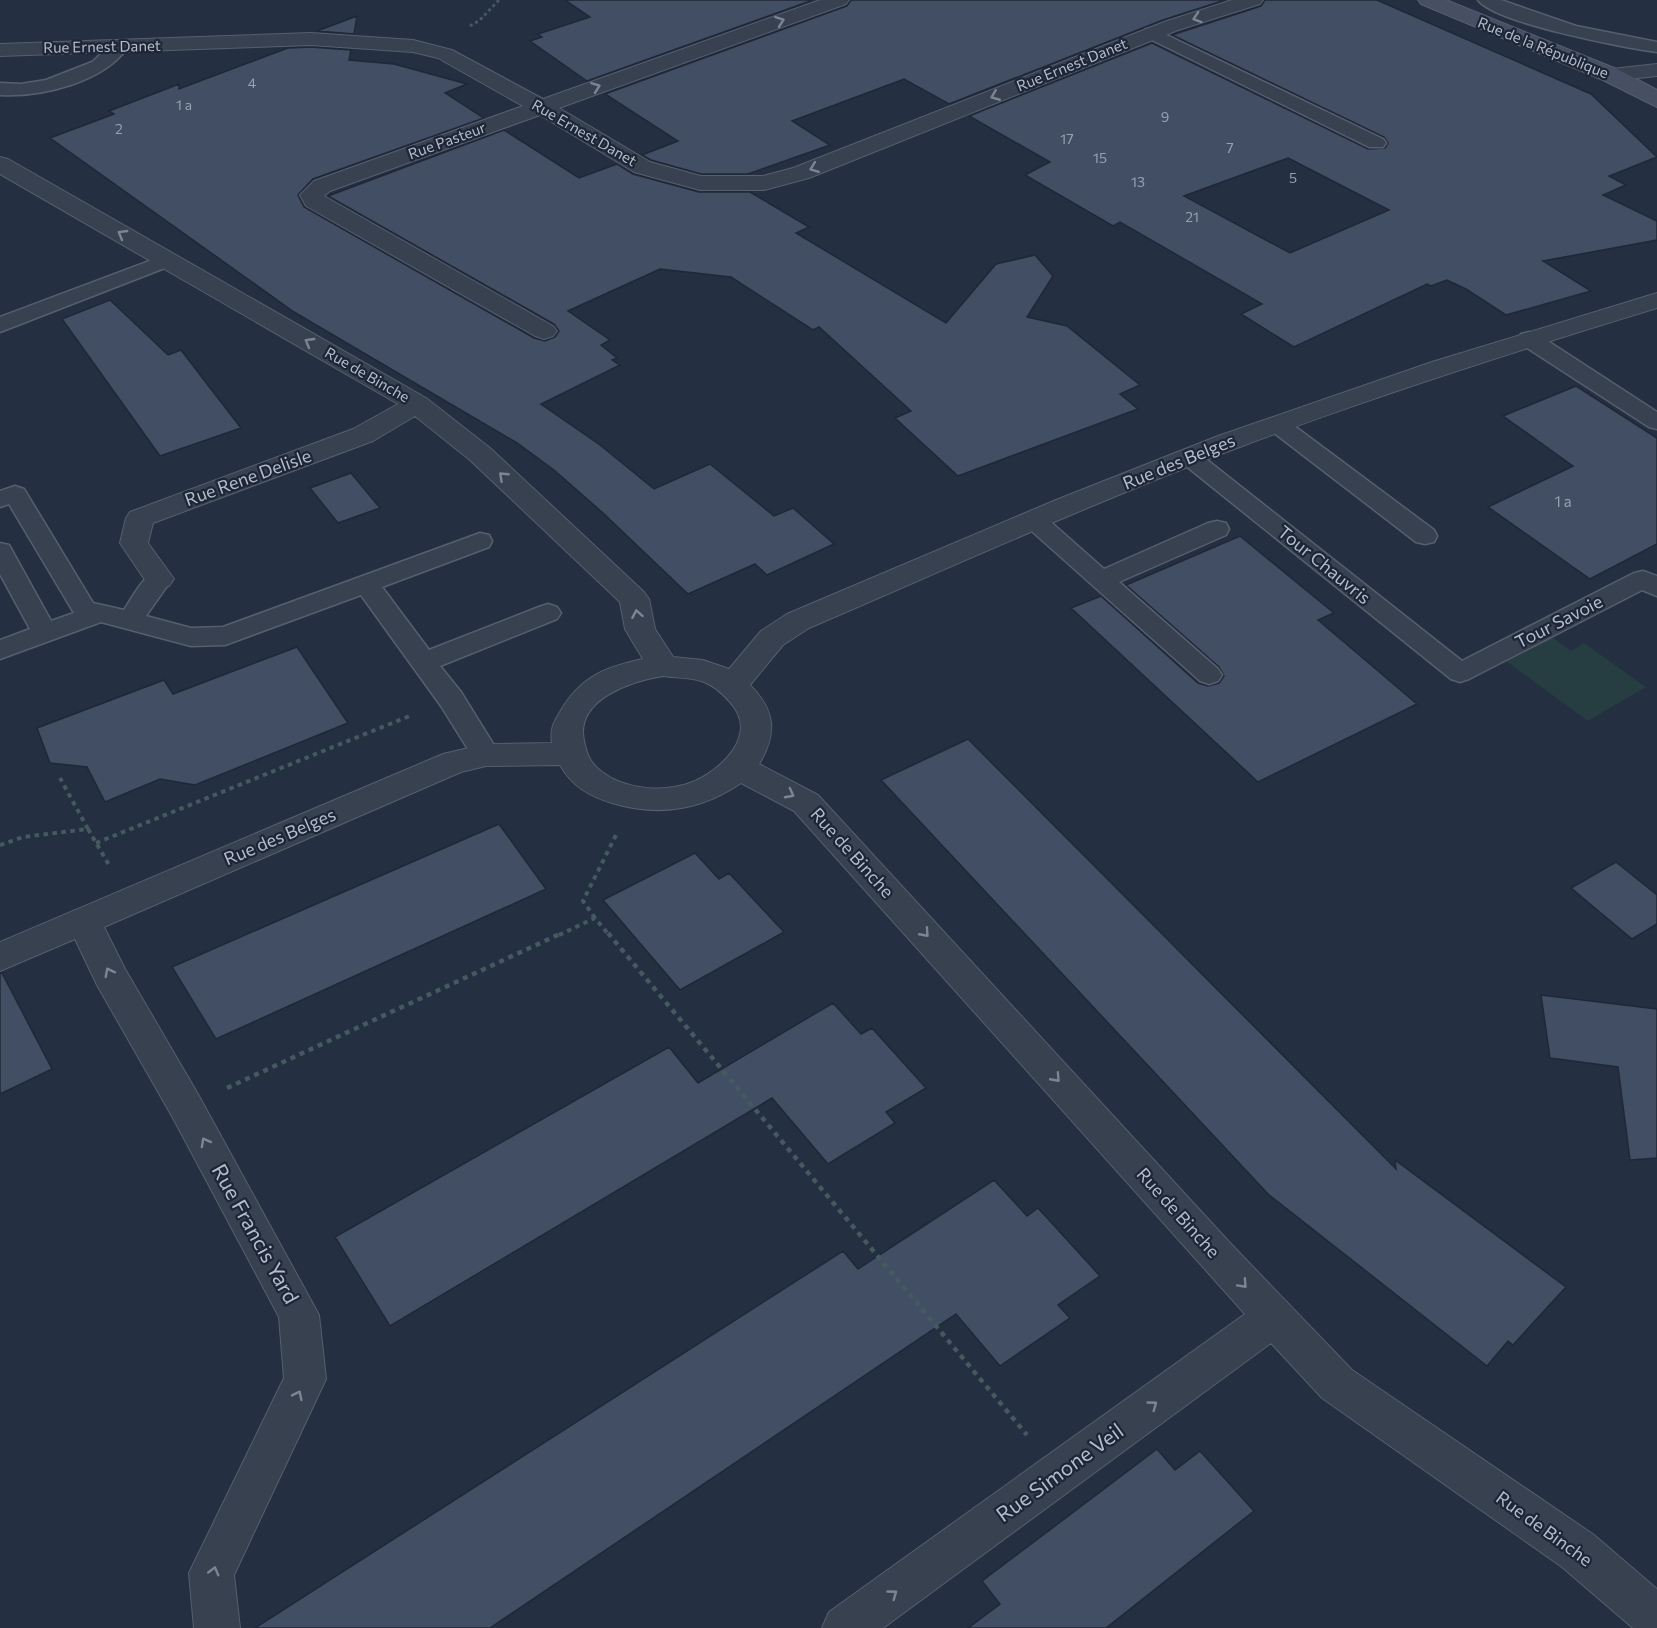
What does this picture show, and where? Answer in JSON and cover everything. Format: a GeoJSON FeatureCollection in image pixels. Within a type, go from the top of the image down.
{"type":"FeatureCollection","features":[{"type":"Feature","properties":{"kind":"street","name":"Rue Pasteur"},"geometry":{"type":"LineString","coordinates":[[544,331],[314,201],[312,195],[322,186],[839,0]]}},
{"type":"Feature","properties":{"kind":"street","name":"Rue Ernest Danet"},"geometry":{"type":"LineString","coordinates":[[0,50],[311,39],[413,46],[445,54],[541,106],[642,167],[700,183],[764,183],[810,170],[1152,33],[1253,0]]}},
{"type":"Feature","properties":{"kind":"street","name":"Rue de la République"},"geometry":{"type":"LineString","coordinates":[[1428,0],[1611,75],[1657,100]]}},
{"type":"Feature","properties":{"kind":"street"},"geometry":{"type":"LineString","coordinates":[[1611,75],[1657,70]]}},
{"type":"Feature","properties":{"kind":"street","name":"Rue de Binche"},"geometry":{"type":"LineString","coordinates":[[0,164],[417,404],[480,454],[634,599],[640,630],[663,666]]}},
{"type":"Feature","properties":{"kind":"street","name":"Rue des Belges"},"geometry":{"type":"LineString","coordinates":[[733,685],[772,638],[798,621],[1035,521],[1189,457],[1277,424],[1529,339],[1657,300]]}},
{"type":"Feature","properties":{"kind":"street","name":"Rue Rene Delisle"},"geometry":{"type":"LineString","coordinates":[[159,579],[134,543],[140,518],[363,435],[417,404]]}},
{"type":"Feature","properties":{"kind":"street"},"geometry":{"type":"LineString","coordinates":[[663,666],[708,672],[733,685],[752,706],[758,731],[749,758],[718,785],[683,797],[647,800],[624,796],[596,784],[583,774],[569,754],[567,729],[579,703],[590,692],[615,676],[630,670],[663,666]]}},
{"type":"Feature","properties":{"kind":"street","name":"Rue des Belges"},"geometry":{"type":"LineString","coordinates":[[0,957],[454,762],[486,755],[569,754]]}},
{"type":"Feature","properties":{"kind":"street","name":"Rue de Binche"},"geometry":{"type":"LineString","coordinates":[[738,767],[806,803],[1337,1384],[1578,1551],[1657,1619]]}},
{"type":"Feature","properties":{"kind":"street","name":"Rue Francis Yard"},"geometry":{"type":"LineString","coordinates":[[84,921],[110,975],[186,1107],[299,1315],[305,1379],[211,1573],[217,1628]]}},
{"type":"Feature","properties":{"kind":"street","name":"Rue Simone Veil"},"geometry":{"type":"LineString","coordinates":[[845,1628],[1274,1317]]}},
{"type":"Feature","properties":{"kind":"lane"},"geometry":{"type":"LineString","coordinates":[[1487,0],[1539,21],[1635,44],[1657,47]]}},
{"type":"Feature","properties":{"kind":"lane"},"geometry":{"type":"LineString","coordinates":[[1152,33],[1376,143]]}},
{"type":"Feature","properties":{"kind":"lane"},"geometry":{"type":"LineString","coordinates":[[0,89],[21,90],[50,85],[99,66],[119,47]]}},
{"type":"Feature","properties":{"kind":"lane"},"geometry":{"type":"LineString","coordinates":[[0,325],[168,260]]}},
{"type":"Feature","properties":{"kind":"lane"},"geometry":{"type":"LineString","coordinates":[[1529,339],[1657,422]]}},
{"type":"Feature","properties":{"kind":"lane"},"geometry":{"type":"LineString","coordinates":[[1277,424],[1425,536]]}},
{"type":"Feature","properties":{"kind":"lane","name":"Tour Chauvris"},"geometry":{"type":"LineString","coordinates":[[1189,457],[1460,674]]}},
{"type":"Feature","properties":{"kind":"lane"},"geometry":{"type":"LineString","coordinates":[[0,499],[15,494],[84,609],[191,637],[225,636],[480,541]]}},
{"type":"Feature","properties":{"kind":"lane"},"geometry":{"type":"LineString","coordinates":[[1035,521],[1209,675]]}},
{"type":"Feature","properties":{"kind":"lane"},"geometry":{"type":"LineString","coordinates":[[1101,580],[1217,529]]}},
{"type":"Feature","properties":{"kind":"lane"},"geometry":{"type":"LineString","coordinates":[[0,551],[45,633]]}},
{"type":"Feature","properties":{"kind":"lane"},"geometry":{"type":"LineString","coordinates":[[130,620],[159,579]]}},
{"type":"Feature","properties":{"kind":"lane","name":"Tour Savoie"},"geometry":{"type":"LineString","coordinates":[[1460,674],[1643,579],[1657,588]]}},
{"type":"Feature","properties":{"kind":"lane"},"geometry":{"type":"LineString","coordinates":[[366,584],[451,699],[486,755]]}},
{"type":"Feature","properties":{"kind":"lane"},"geometry":{"type":"LineString","coordinates":[[0,650],[99,613]]}},
{"type":"Feature","properties":{"kind":"lane"},"geometry":{"type":"LineString","coordinates":[[424,662],[548,613]]}},
{"type":"Feature","properties":{"kind":"path"},"geometry":{"type":"LineString","coordinates":[[96,843],[451,699]]}},
{"type":"Feature","properties":{"kind":"path"},"geometry":{"type":"LineString","coordinates":[[0,845],[23,837],[88,830],[60,778]]}},
{"type":"Feature","properties":{"kind":"path"},"geometry":{"type":"LineString","coordinates":[[620,827],[583,901],[1059,1473]]}},
{"type":"Feature","properties":{"kind":"path"},"geometry":{"type":"LineString","coordinates":[[186,1107],[595,918]]}},
{"type":"Feature","properties":{"kind":"green space"},"geometry":{"type":"Polygon","coordinates":[[[1548,634],[1571,651],[1584,643],[1646,687],[1588,721],[1503,659],[1548,634]]]}},
{"type":"Feature","properties":{"kind":"building"},"geometry":{"type":"Polygon","coordinates":[[[565,0],[813,0],[587,81],[530,41],[542,37],[538,34],[590,17],[565,0]]]}},
{"type":"Feature","properties":{"kind":"building"},"geometry":{"type":"Polygon","coordinates":[[[851,0],[1225,0],[1163,20],[949,104],[904,79],[792,121],[830,145],[748,174],[701,174],[651,160],[642,155],[678,141],[605,94],[847,6],[851,0]]]}},
{"type":"Feature","properties":{"kind":"building"},"geometry":{"type":"Polygon","coordinates":[[[1265,0],[1377,0],[1591,94],[1657,157],[1609,176],[1626,185],[1603,195],[1657,221],[1657,240],[1543,261],[1591,291],[1506,315],[1466,289],[1447,280],[1431,286],[1427,284],[1294,347],[1241,314],[1262,304],[1120,222],[1113,226],[1025,175],[1050,162],[969,116],[1152,43],[1368,149],[1385,148],[1388,143],[1384,137],[1172,35],[1261,6],[1265,0]],[[1288,158],[1184,196],[1290,253],[1389,210],[1288,158]]]}},
{"type":"Feature","properties":{"kind":"building"},"geometry":{"type":"Polygon","coordinates":[[[357,16],[354,34],[317,31],[357,16]]]}},
{"type":"Feature","properties":{"kind":"building"},"geometry":{"type":"Polygon","coordinates":[[[288,48],[351,50],[349,60],[394,64],[467,84],[445,93],[484,118],[313,179],[298,195],[304,207],[534,338],[545,341],[555,337],[559,331],[554,324],[328,196],[504,130],[579,178],[617,164],[633,174],[699,192],[750,192],[809,227],[796,233],[946,323],[996,264],[1035,255],[1053,276],[1027,317],[1067,326],[1140,385],[1120,394],[1138,409],[958,476],[895,418],[911,411],[819,327],[813,330],[731,277],[660,269],[568,311],[610,340],[601,345],[617,358],[612,360],[620,365],[541,404],[600,445],[654,489],[710,464],[774,516],[793,508],[834,544],[767,575],[755,564],[688,594],[603,513],[554,470],[517,443],[294,312],[50,138],[114,114],[109,111],[179,84],[179,89],[288,48]]]}},
{"type":"Feature","properties":{"kind":"building"},"geometry":{"type":"Polygon","coordinates":[[[110,300],[168,355],[181,350],[241,428],[160,456],[62,319],[110,300]]]}},
{"type":"Feature","properties":{"kind":"building"},"geometry":{"type":"Polygon","coordinates":[[[1576,386],[1657,438],[1657,544],[1590,579],[1488,507],[1573,466],[1503,416],[1576,386]]]}},
{"type":"Feature","properties":{"kind":"building"},"geometry":{"type":"Polygon","coordinates":[[[351,473],[380,508],[338,523],[310,488],[351,473]]]}},
{"type":"Feature","properties":{"kind":"building"},"geometry":{"type":"Polygon","coordinates":[[[1240,536],[1334,613],[1318,620],[1417,704],[1258,782],[1071,608],[1101,596],[1198,683],[1208,686],[1219,683],[1224,676],[1219,667],[1126,585],[1240,536]]]}},
{"type":"Feature","properties":{"kind":"building"},"geometry":{"type":"Polygon","coordinates":[[[297,647],[348,723],[195,785],[160,779],[105,802],[87,767],[50,763],[37,728],[164,680],[173,694],[297,647]]]}},
{"type":"Feature","properties":{"kind":"building"},"geometry":{"type":"Polygon","coordinates":[[[968,739],[1396,1169],[1395,1160],[1566,1287],[1513,1345],[1508,1341],[1487,1366],[1269,1195],[881,780],[968,739]]]}},
{"type":"Feature","properties":{"kind":"building"},"geometry":{"type":"Polygon","coordinates":[[[499,824],[546,889],[216,1039],[172,967],[499,824]]]}},
{"type":"Feature","properties":{"kind":"building"},"geometry":{"type":"Polygon","coordinates":[[[695,853],[719,879],[729,873],[784,932],[680,990],[603,900],[695,853]]]}},
{"type":"Feature","properties":{"kind":"building"},"geometry":{"type":"Polygon","coordinates":[[[1616,862],[1657,895],[1657,924],[1632,939],[1571,888],[1616,862]]]}},
{"type":"Feature","properties":{"kind":"building"},"geometry":{"type":"Polygon","coordinates":[[[0,973],[52,1069],[0,1094],[0,973]]]}},
{"type":"Feature","properties":{"kind":"building"},"geometry":{"type":"Polygon","coordinates":[[[1541,995],[1657,1009],[1657,1158],[1630,1160],[1618,1067],[1550,1058],[1541,995]]]}},
{"type":"Feature","properties":{"kind":"building"},"geometry":{"type":"Polygon","coordinates":[[[833,1003],[861,1034],[872,1028],[926,1088],[886,1112],[895,1123],[828,1164],[772,1098],[390,1326],[335,1237],[669,1047],[698,1083],[833,1003]]]}},
{"type":"Feature","properties":{"kind":"building"},"geometry":{"type":"Polygon","coordinates":[[[994,1180],[1027,1216],[1038,1208],[1100,1276],[1058,1305],[1070,1318],[1000,1366],[956,1314],[490,1628],[255,1628],[843,1251],[858,1269],[994,1180]]]}},
{"type":"Feature","properties":{"kind":"building"},"geometry":{"type":"Polygon","coordinates":[[[1157,1449],[1175,1470],[1200,1451],[1254,1511],[1106,1628],[968,1628],[1000,1604],[982,1581],[1157,1449]]]}}]}
